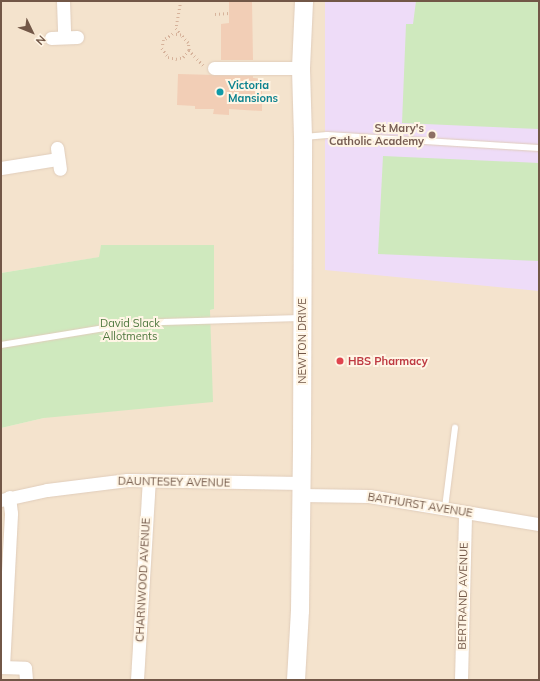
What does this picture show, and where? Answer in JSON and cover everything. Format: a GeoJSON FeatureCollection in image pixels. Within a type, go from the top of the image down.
{"type":"FeatureCollection","features":[{"type":"Feature","properties":{"kind":"main road","name":"NEWTON DRIVE"},"geometry":{"type":"LineString","coordinates":[[296,680],[300,611],[303,137],[301,68],[304,1]]}},
{"type":"Feature","properties":{"kind":"street"},"geometry":{"type":"LineString","coordinates":[[64,1],[64,36]]}},
{"type":"Feature","properties":{"kind":"street"},"geometry":{"type":"LineString","coordinates":[[51,38],[64,36],[77,37]]}},
{"type":"Feature","properties":{"kind":"street"},"geometry":{"type":"LineString","coordinates":[[210,68],[301,68]]}},
{"type":"Feature","properties":{"kind":"street"},"geometry":{"type":"LineString","coordinates":[[1,168],[58,159]]}},
{"type":"Feature","properties":{"kind":"street","name":"DAUNTESEY AVENUE"},"geometry":{"type":"LineString","coordinates":[[5,499],[111,481],[149,480],[236,483],[301,489]]}},
{"type":"Feature","properties":{"kind":"street","name":"CHARNWOOD AVENUE"},"geometry":{"type":"LineString","coordinates":[[137,680],[149,480]]}},
{"type":"Feature","properties":{"kind":"street","name":"BATHURST AVENUE"},"geometry":{"type":"LineString","coordinates":[[301,489],[369,496],[539,524]]}},
{"type":"Feature","properties":{"kind":"street"},"geometry":{"type":"LineString","coordinates":[[5,499],[11,513],[2,667],[25,668],[26,680]]}},
{"type":"Feature","properties":{"kind":"street","name":"BERTRAND AVENUE"},"geometry":{"type":"LineString","coordinates":[[461,680],[465,512]]}},
{"type":"Feature","properties":{"kind":"lane"},"geometry":{"type":"LineString","coordinates":[[303,137],[327,135],[539,148]]}},
{"type":"Feature","properties":{"kind":"lane"},"geometry":{"type":"LineString","coordinates":[[1,345],[118,326],[247,318],[302,318]]}},
{"type":"Feature","properties":{"kind":"lane"},"geometry":{"type":"LineString","coordinates":[[445,508],[455,428]]}},
{"type":"Feature","properties":{"kind":"path"},"geometry":{"type":"LineString","coordinates":[[181,1],[176,28],[188,43],[189,50],[210,68]]}},
{"type":"Feature","properties":{"kind":"path"},"geometry":{"type":"LineString","coordinates":[[215,14],[229,13]]}},
{"type":"Feature","properties":{"kind":"path"},"geometry":{"type":"LineString","coordinates":[[181,35],[173,34],[164,40],[162,48],[168,57],[176,59],[183,58],[189,50]]}},
{"type":"Feature","properties":{"kind":"shaded area"},"geometry":{"type":"Polygon","coordinates":[[[1,1],[539,1],[539,680],[1,680],[1,428],[44,418],[210,310],[214,309],[101,246],[100,257],[1,273],[1,1]]]}},
{"type":"Feature","properties":{"kind":"shaded area","name":"St Mary's Catholic Academy"},"geometry":{"type":"Polygon","coordinates":[[[325,1],[539,1],[539,291],[325,270],[325,1]]]}},
{"type":"Feature","properties":{"kind":"green space"},"geometry":{"type":"Polygon","coordinates":[[[416,1],[539,1],[539,129],[402,123],[406,24],[413,24],[416,1]]]}},
{"type":"Feature","properties":{"kind":"green space"},"geometry":{"type":"Polygon","coordinates":[[[383,156],[539,163],[539,261],[378,254],[383,156]]]}},
{"type":"Feature","properties":{"kind":"green space","name":"David Slack Allotments"},"geometry":{"type":"Polygon","coordinates":[[[101,245],[214,245],[214,309],[210,310],[213,402],[44,418],[1,428],[1,273],[99,257],[101,245]]]}},
{"type":"Feature","properties":{"kind":"building","name":"Victoria Mansions"},"geometry":{"type":"Polygon","coordinates":[[[229,1],[252,1],[253,60],[221,60],[221,24],[229,23],[229,1]]]}},
{"type":"Feature","properties":{"kind":"building","name":"Victoria Mansions"},"geometry":{"type":"Polygon","coordinates":[[[178,74],[253,76],[253,78],[262,79],[262,111],[229,109],[229,115],[213,114],[214,109],[195,109],[195,106],[177,105],[178,74]]]}},
{"type":"Feature","properties":{"kind":"place","name":"Victoria Mansions"},"geometry":{"type":"Point","coordinates":[220,92]}},
{"type":"Feature","properties":{"kind":"place","name":"St Mary's Catholic Academy"},"geometry":{"type":"Point","coordinates":[432,135]}},
{"type":"Feature","properties":{"kind":"place","name":"HBS Pharmacy"},"geometry":{"type":"Point","coordinates":[340,361]}}]}
